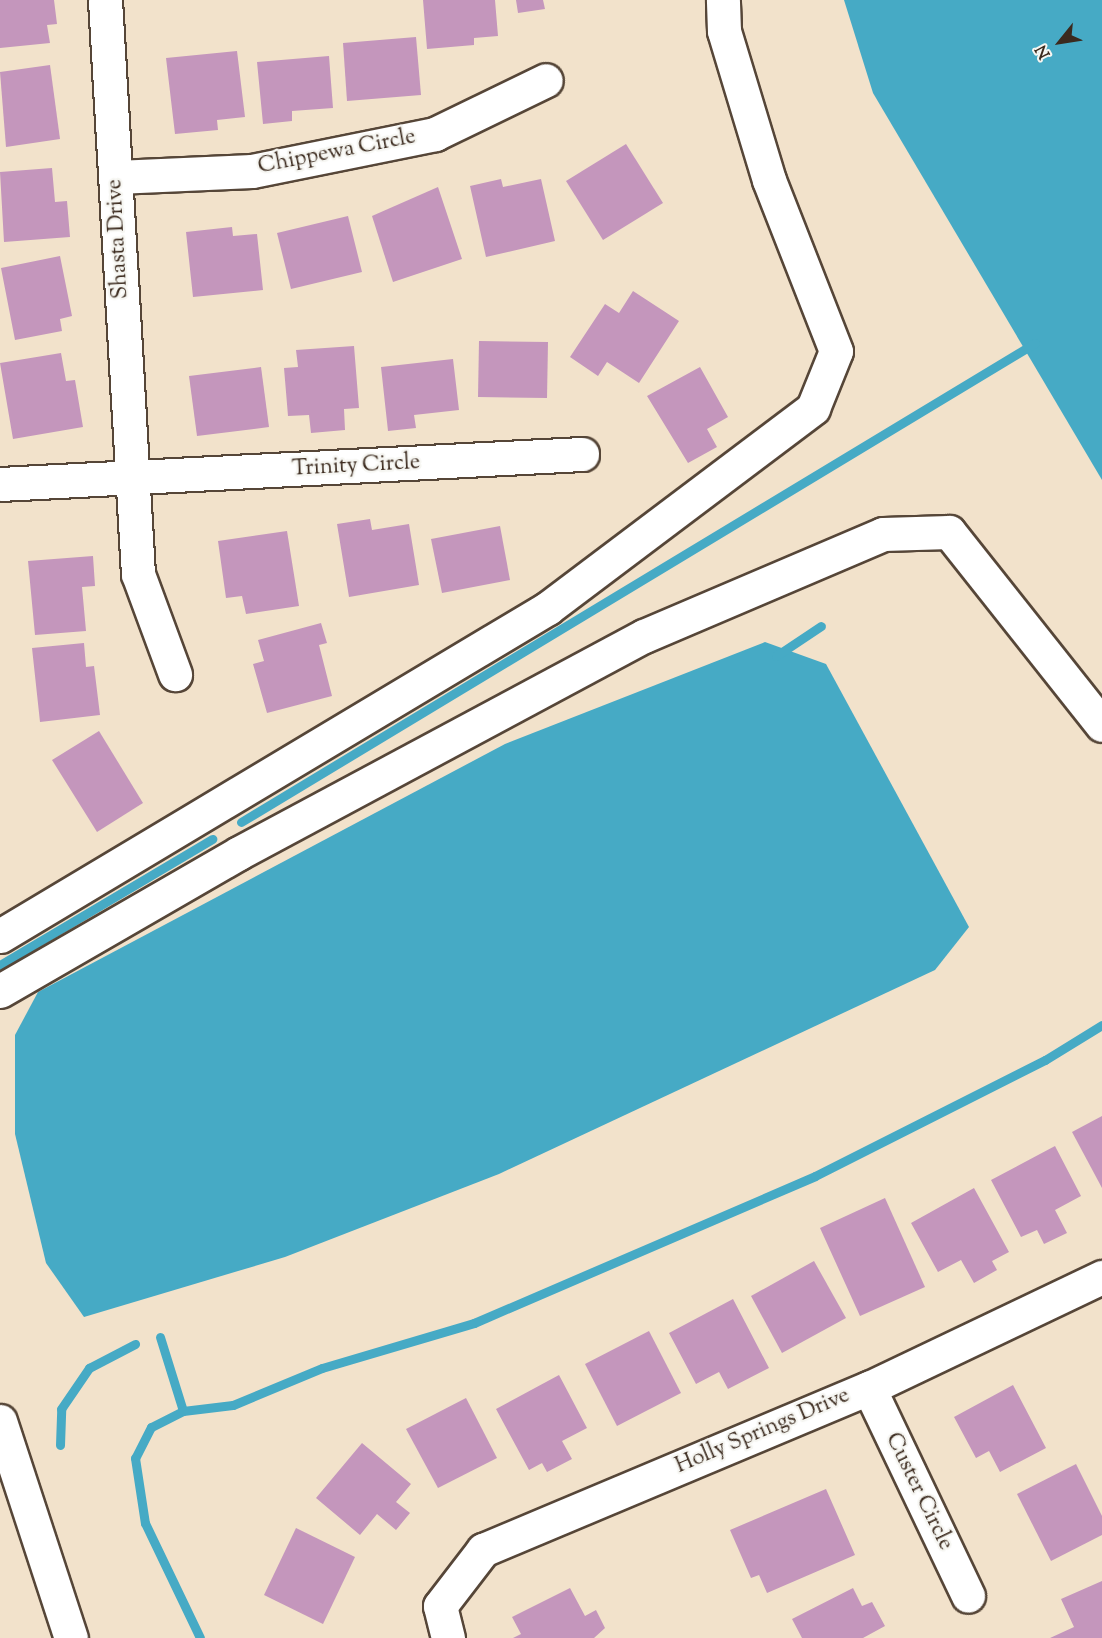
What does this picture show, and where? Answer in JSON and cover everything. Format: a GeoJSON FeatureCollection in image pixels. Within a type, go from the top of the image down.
{"type":"FeatureCollection","features":[{"type":"Feature","properties":{"kind":"street","name":"Shasta Drive"},"geometry":{"type":"LineString","coordinates":[[105,0],[130,479],[138,574],[175,674]]}},
{"type":"Feature","properties":{"kind":"street"},"geometry":{"type":"LineString","coordinates":[[0,936],[548,608],[813,408],[836,351],[769,180],[724,31],[723,0]]}},
{"type":"Feature","properties":{"kind":"street","name":"Chippewa Circle"},"geometry":{"type":"LineString","coordinates":[[116,177],[252,171],[435,134],[546,80]]}},
{"type":"Feature","properties":{"kind":"street","name":"Trinity Circle"},"geometry":{"type":"LineString","coordinates":[[0,484],[582,454]]}},
{"type":"Feature","properties":{"kind":"street"},"geometry":{"type":"LineString","coordinates":[[0,992],[239,853],[644,636],[883,534],[949,532],[1102,725]]}},
{"type":"Feature","properties":{"kind":"street","name":"Holly Springs Drive"},"geometry":{"type":"LineString","coordinates":[[448,1638],[440,1606],[483,1550],[869,1388],[1102,1277]]}},
{"type":"Feature","properties":{"kind":"street","name":"Custer Circle"},"geometry":{"type":"LineString","coordinates":[[869,1388],[968,1596]]}},
{"type":"Feature","properties":{"kind":"street"},"geometry":{"type":"LineString","coordinates":[[0,1421],[71,1638]]}},
{"type":"Feature","properties":{"kind":"water"},"geometry":{"type":"Polygon","coordinates":[[[844,0],[1102,0],[1102,480],[873,93],[844,0]]]}},
{"type":"Feature","properties":{"kind":"water"},"geometry":{"type":"Polygon","coordinates":[[[765,642],[826,664],[969,927],[935,970],[499,1174],[285,1257],[84,1317],[46,1263],[15,1134],[15,1035],[38,992],[505,744],[765,642]]]}},
{"type":"Feature","properties":{"kind":"building"},"geometry":{"type":"Polygon","coordinates":[[[0,0],[54,0],[57,24],[47,25],[50,43],[0,48],[0,0]]]}},
{"type":"Feature","properties":{"kind":"building"},"geometry":{"type":"Polygon","coordinates":[[[423,0],[495,0],[498,36],[474,38],[474,45],[427,49],[423,0]]]}},
{"type":"Feature","properties":{"kind":"building"},"geometry":{"type":"Polygon","coordinates":[[[516,0],[543,0],[545,9],[518,13],[516,0]]]}},
{"type":"Feature","properties":{"kind":"building"},"geometry":{"type":"Polygon","coordinates":[[[416,37],[421,95],[347,101],[343,43],[416,37]]]}},
{"type":"Feature","properties":{"kind":"building"},"geometry":{"type":"Polygon","coordinates":[[[237,51],[245,117],[217,120],[218,130],[175,134],[166,58],[237,51]]]}},
{"type":"Feature","properties":{"kind":"building"},"geometry":{"type":"Polygon","coordinates":[[[329,56],[333,108],[292,111],[292,121],[263,124],[257,62],[329,56]]]}},
{"type":"Feature","properties":{"kind":"building"},"geometry":{"type":"Polygon","coordinates":[[[50,65],[60,139],[6,147],[0,72],[50,65]]]}},
{"type":"Feature","properties":{"kind":"building"},"geometry":{"type":"Polygon","coordinates":[[[626,144],[663,203],[603,240],[566,181],[626,144]]]}},
{"type":"Feature","properties":{"kind":"building"},"geometry":{"type":"Polygon","coordinates":[[[52,168],[55,202],[67,201],[70,237],[4,242],[0,172],[52,168]]]}},
{"type":"Feature","properties":{"kind":"building"},"geometry":{"type":"Polygon","coordinates":[[[501,179],[503,187],[541,179],[555,241],[486,257],[470,186],[501,179]]]}},
{"type":"Feature","properties":{"kind":"building"},"geometry":{"type":"Polygon","coordinates":[[[438,187],[462,259],[393,282],[372,216],[438,187]]]}},
{"type":"Feature","properties":{"kind":"building"},"geometry":{"type":"Polygon","coordinates":[[[348,216],[362,272],[291,289],[277,233],[348,216]]]}},
{"type":"Feature","properties":{"kind":"building"},"geometry":{"type":"Polygon","coordinates":[[[232,227],[233,236],[257,234],[263,290],[193,297],[186,232],[232,227]]]}},
{"type":"Feature","properties":{"kind":"building"},"geometry":{"type":"Polygon","coordinates":[[[60,256],[72,316],[60,319],[62,331],[15,340],[1,268],[60,256]]]}},
{"type":"Feature","properties":{"kind":"building"},"geometry":{"type":"Polygon","coordinates":[[[633,291],[679,321],[639,383],[607,362],[598,376],[570,357],[605,304],[619,313],[633,291]]]}},
{"type":"Feature","properties":{"kind":"building"},"geometry":{"type":"Polygon","coordinates":[[[479,341],[548,342],[547,398],[478,397],[479,341]]]}},
{"type":"Feature","properties":{"kind":"building"},"geometry":{"type":"Polygon","coordinates":[[[354,346],[359,408],[344,409],[345,430],[311,433],[309,415],[288,416],[284,368],[298,367],[296,350],[354,346]]]}},
{"type":"Feature","properties":{"kind":"building"},"geometry":{"type":"Polygon","coordinates":[[[61,353],[66,381],[75,380],[83,427],[13,439],[0,363],[61,353]]]}},
{"type":"Feature","properties":{"kind":"building"},"geometry":{"type":"Polygon","coordinates":[[[453,359],[459,410],[414,415],[416,428],[388,431],[381,367],[453,359]]]}},
{"type":"Feature","properties":{"kind":"building"},"geometry":{"type":"Polygon","coordinates":[[[261,367],[269,427],[197,436],[189,376],[261,367]]]}},
{"type":"Feature","properties":{"kind":"building"},"geometry":{"type":"Polygon","coordinates":[[[700,367],[728,417],[707,429],[717,447],[688,463],[647,396],[700,367]]]}},
{"type":"Feature","properties":{"kind":"building"},"geometry":{"type":"Polygon","coordinates":[[[370,519],[372,530],[409,524],[419,585],[349,597],[337,524],[370,519]]]}},
{"type":"Feature","properties":{"kind":"building"},"geometry":{"type":"Polygon","coordinates":[[[500,526],[510,580],[442,593],[431,539],[500,526]]]}},
{"type":"Feature","properties":{"kind":"building"},"geometry":{"type":"Polygon","coordinates":[[[287,531],[299,606],[246,614],[242,596],[226,598],[218,541],[287,531]]]}},
{"type":"Feature","properties":{"kind":"building"},"geometry":{"type":"Polygon","coordinates":[[[93,556],[95,586],[82,587],[86,631],[35,635],[28,561],[93,556]]]}},
{"type":"Feature","properties":{"kind":"building"},"geometry":{"type":"Polygon","coordinates":[[[321,623],[327,643],[319,645],[332,696],[267,713],[253,664],[264,661],[258,640],[321,623]]]}},
{"type":"Feature","properties":{"kind":"building"},"geometry":{"type":"Polygon","coordinates":[[[84,643],[86,667],[94,666],[100,715],[40,722],[32,648],[84,643]]]}},
{"type":"Feature","properties":{"kind":"building"},"geometry":{"type":"Polygon","coordinates":[[[99,731],[143,803],[97,832],[52,760],[99,731]]]}},
{"type":"Feature","properties":{"kind":"building"},"geometry":{"type":"Polygon","coordinates":[[[1102,1116],[1102,1188],[1072,1132],[1102,1116]]]}},
{"type":"Feature","properties":{"kind":"building"},"geometry":{"type":"Polygon","coordinates":[[[1055,1146],[1081,1196],[1055,1210],[1067,1233],[1044,1244],[1037,1230],[1021,1237],[991,1180],[1055,1146]]]}},
{"type":"Feature","properties":{"kind":"building"},"geometry":{"type":"Polygon","coordinates":[[[974,1188],[1009,1252],[992,1261],[997,1270],[974,1283],[961,1260],[938,1272],[911,1223],[974,1188]]]}},
{"type":"Feature","properties":{"kind":"building"},"geometry":{"type":"Polygon","coordinates":[[[885,1198],[925,1287],[860,1316],[820,1228],[885,1198]]]}},
{"type":"Feature","properties":{"kind":"building"},"geometry":{"type":"Polygon","coordinates":[[[814,1261],[846,1318],[782,1353],[751,1296],[814,1261]]]}},
{"type":"Feature","properties":{"kind":"building"},"geometry":{"type":"Polygon","coordinates":[[[733,1299],[769,1368],[728,1389],[719,1372],[696,1384],[669,1333],[733,1299]]]}},
{"type":"Feature","properties":{"kind":"building"},"geometry":{"type":"Polygon","coordinates":[[[649,1331],[681,1393],[617,1426],[585,1364],[649,1331]]]}},
{"type":"Feature","properties":{"kind":"building"},"geometry":{"type":"Polygon","coordinates":[[[559,1375],[587,1428],[562,1441],[572,1459],[547,1472],[542,1463],[529,1470],[496,1409],[559,1375]]]}},
{"type":"Feature","properties":{"kind":"building"},"geometry":{"type":"Polygon","coordinates":[[[1013,1385],[1046,1448],[1000,1472],[989,1451],[976,1458],[954,1417],[1013,1385]]]}},
{"type":"Feature","properties":{"kind":"building"},"geometry":{"type":"Polygon","coordinates":[[[466,1398],[497,1458],[438,1488],[406,1429],[466,1398]]]}},
{"type":"Feature","properties":{"kind":"building"},"geometry":{"type":"Polygon","coordinates":[[[362,1443],[411,1484],[396,1502],[410,1513],[396,1530],[377,1514],[360,1535],[316,1498],[362,1443]]]}},
{"type":"Feature","properties":{"kind":"building"},"geometry":{"type":"Polygon","coordinates":[[[1076,1464],[1102,1516],[1102,1535],[1051,1561],[1017,1494],[1076,1464]]]}},
{"type":"Feature","properties":{"kind":"building"},"geometry":{"type":"Polygon","coordinates":[[[826,1489],[855,1555],[767,1593],[759,1575],[751,1578],[730,1530],[826,1489]]]}},
{"type":"Feature","properties":{"kind":"building"},"geometry":{"type":"Polygon","coordinates":[[[296,1528],[355,1557],[323,1624],[264,1595],[296,1528]]]}},
{"type":"Feature","properties":{"kind":"building"},"geometry":{"type":"Polygon","coordinates":[[[1102,1581],[1102,1638],[1050,1638],[1074,1627],[1061,1599],[1102,1581]]]}},
{"type":"Feature","properties":{"kind":"building"},"geometry":{"type":"Polygon","coordinates":[[[570,1588],[585,1616],[596,1610],[605,1628],[594,1638],[513,1638],[521,1634],[512,1617],[570,1588]]]}},
{"type":"Feature","properties":{"kind":"building"},"geometry":{"type":"Polygon","coordinates":[[[853,1588],[862,1606],[872,1602],[885,1626],[863,1638],[802,1638],[792,1619],[853,1588]]]}},
{"type":"Feature","properties":{"kind":"waterway"},"geometry":{"type":"LineString","coordinates":[[241,822],[1035,343]]}},
{"type":"Feature","properties":{"kind":"waterway"},"geometry":{"type":"LineString","coordinates":[[776,656],[821,626]]}},
{"type":"Feature","properties":{"kind":"waterway"},"geometry":{"type":"LineString","coordinates":[[0,965],[212,839]]}},
{"type":"Feature","properties":{"kind":"waterway"},"geometry":{"type":"LineString","coordinates":[[183,1411],[233,1405],[322,1368],[474,1323],[815,1176],[1045,1060],[1102,1025]]}},
{"type":"Feature","properties":{"kind":"waterway"},"geometry":{"type":"LineString","coordinates":[[160,1337],[183,1411],[151,1427],[135,1458],[145,1523],[200,1638]]}},
{"type":"Feature","properties":{"kind":"waterway"},"geometry":{"type":"LineString","coordinates":[[60,1445],[61,1409],[89,1368],[135,1344]]}}]}
